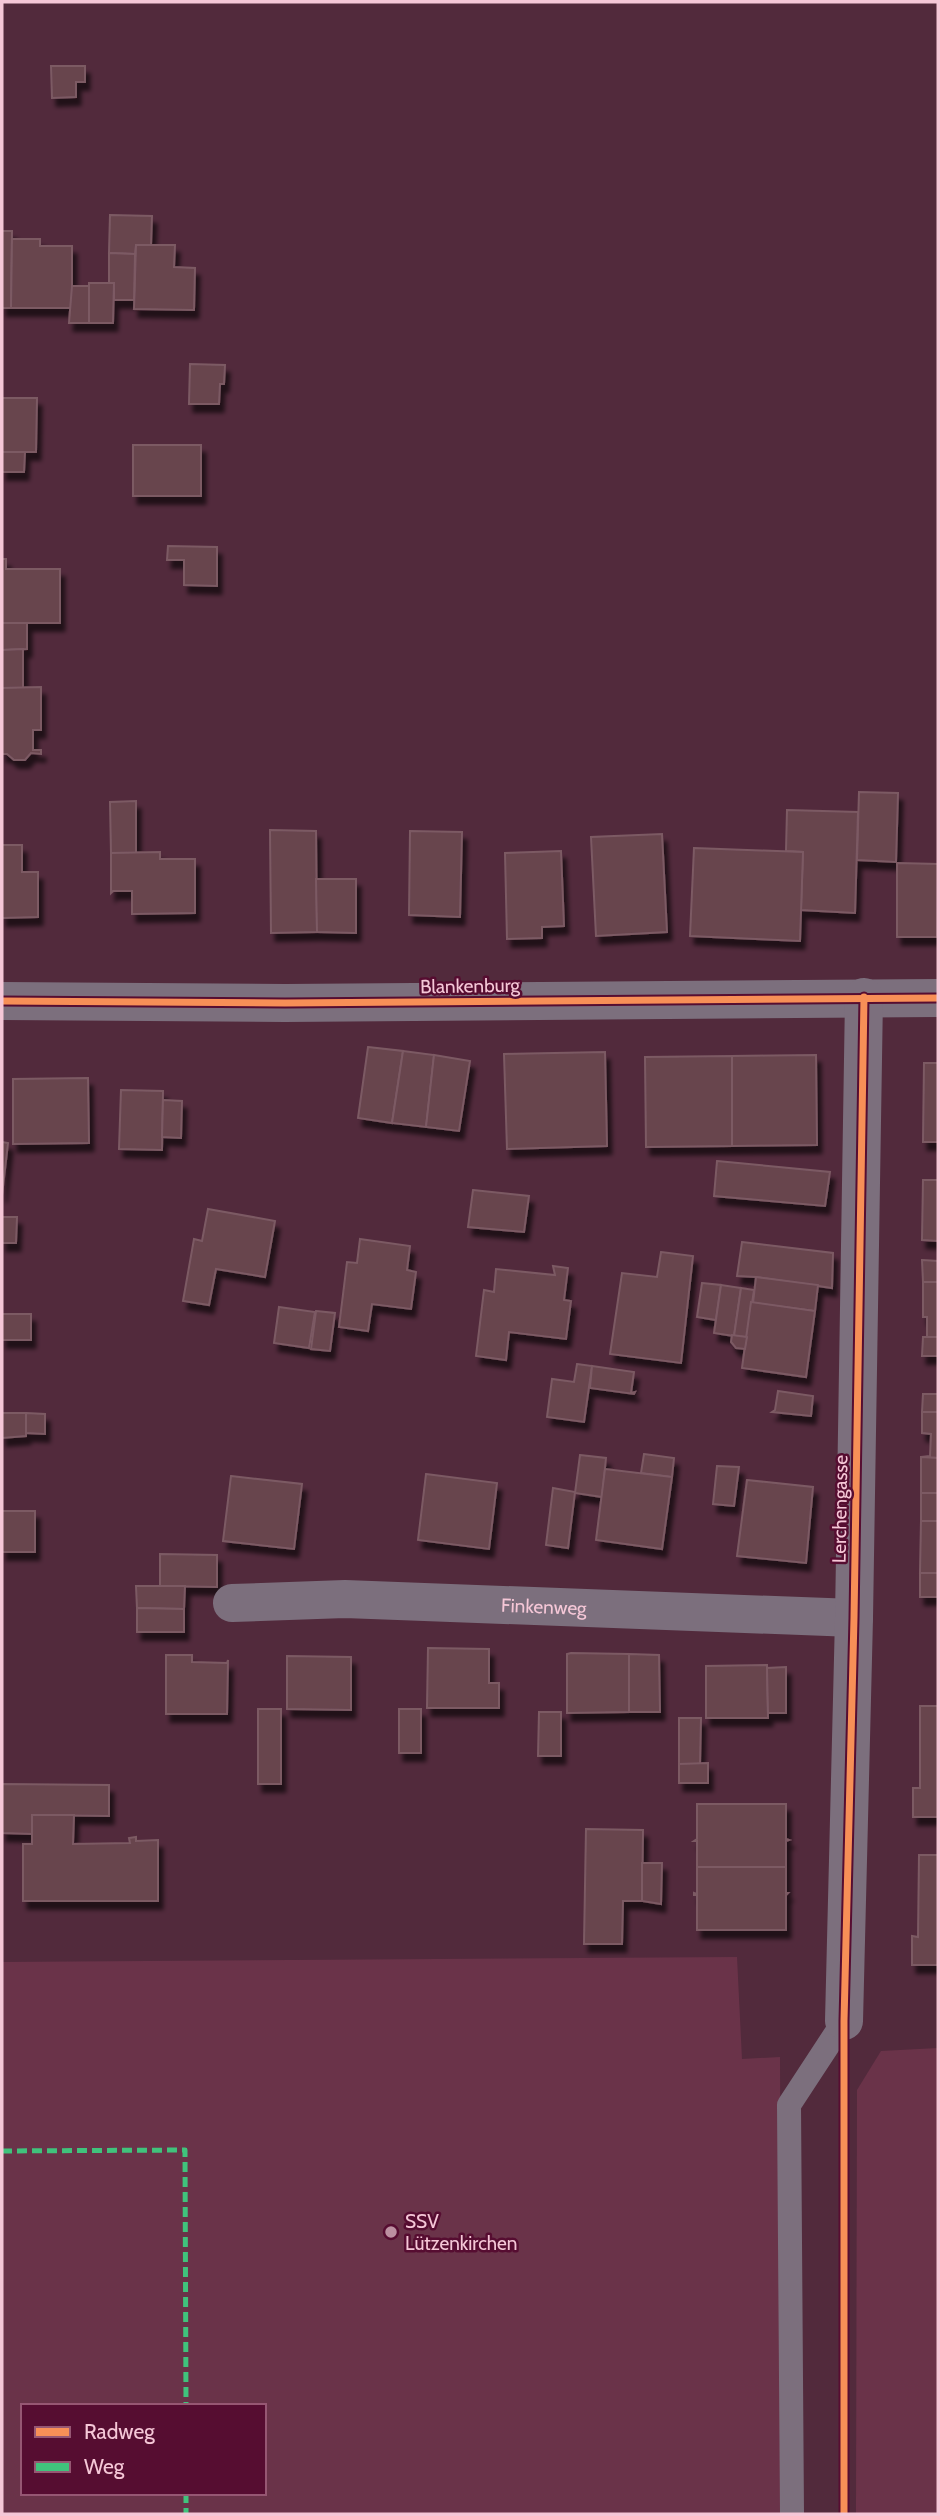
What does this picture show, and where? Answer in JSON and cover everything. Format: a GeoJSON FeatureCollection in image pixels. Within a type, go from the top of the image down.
{"type":"FeatureCollection","features":[{"type":"Feature","properties":{"kind":"street","name":"Lerchengasse"},"geometry":{"type":"LineString","coordinates":[[844,2021],[854,1618],[863,997]]}},
{"type":"Feature","properties":{"kind":"street","name":"Blankenburg"},"geometry":{"type":"LineString","coordinates":[[2,1001],[285,1003],[938,998]]}},
{"type":"Feature","properties":{"kind":"street","name":"Finkenweg"},"geometry":{"type":"LineString","coordinates":[[232,1603],[345,1599],[854,1618]]}},
{"type":"Feature","properties":{"kind":"lane"},"geometry":{"type":"LineString","coordinates":[[792,2514],[789,2105],[844,2021]]}},
{"type":"Feature","properties":{"kind":"shaded area","name":"SSV Lützenkirchen"},"geometry":{"type":"Polygon","coordinates":[[[737,1957],[742,2059],[780,2057],[782,2514],[2,2514],[2,1962],[737,1957]]]}},
{"type":"Feature","properties":{"kind":"shaded area"},"geometry":{"type":"Polygon","coordinates":[[[938,2048],[938,2514],[856,2514],[857,2090],[881,2051],[938,2048]]]}},
{"type":"Feature","properties":{"kind":"building"},"geometry":{"type":"Polygon","coordinates":[[[51,66],[85,66],[85,82],[76,82],[76,97],[52,98],[51,66]]]}},
{"type":"Feature","properties":{"kind":"building"},"geometry":{"type":"Polygon","coordinates":[[[110,215],[152,216],[151,245],[136,245],[135,254],[109,253],[110,215]]]}},
{"type":"Feature","properties":{"kind":"building"},"geometry":{"type":"Polygon","coordinates":[[[2,231],[12,231],[11,308],[2,308],[2,231]]]}},
{"type":"Feature","properties":{"kind":"building"},"geometry":{"type":"Polygon","coordinates":[[[12,239],[40,239],[40,246],[72,246],[72,308],[11,308],[12,239]]]}},
{"type":"Feature","properties":{"kind":"building"},"geometry":{"type":"Polygon","coordinates":[[[136,245],[175,245],[174,267],[195,268],[194,310],[134,309],[136,245]]]}},
{"type":"Feature","properties":{"kind":"building"},"geometry":{"type":"Polygon","coordinates":[[[109,253],[135,254],[134,300],[114,300],[114,283],[109,283],[109,253]]]}},
{"type":"Feature","properties":{"kind":"building"},"geometry":{"type":"Polygon","coordinates":[[[89,283],[114,283],[113,323],[89,323],[89,283]]]}},
{"type":"Feature","properties":{"kind":"building"},"geometry":{"type":"Polygon","coordinates":[[[72,286],[89,286],[89,323],[69,323],[72,286]]]}},
{"type":"Feature","properties":{"kind":"building"},"geometry":{"type":"Polygon","coordinates":[[[190,364],[225,365],[219,404],[189,404],[190,364]]]}},
{"type":"Feature","properties":{"kind":"building"},"geometry":{"type":"Polygon","coordinates":[[[2,398],[37,398],[36,452],[2,452],[2,398]]]}},
{"type":"Feature","properties":{"kind":"building"},"geometry":{"type":"Polygon","coordinates":[[[133,445],[201,445],[201,496],[133,496],[133,445]]]}},
{"type":"Feature","properties":{"kind":"building"},"geometry":{"type":"Polygon","coordinates":[[[2,452],[25,452],[24,472],[2,472],[2,452]]]}},
{"type":"Feature","properties":{"kind":"building"},"geometry":{"type":"Polygon","coordinates":[[[168,546],[217,547],[217,586],[184,585],[184,560],[167,560],[168,546]]]}},
{"type":"Feature","properties":{"kind":"building"},"geometry":{"type":"Polygon","coordinates":[[[2,559],[6,559],[6,569],[60,569],[60,623],[2,623],[2,559]]]}},
{"type":"Feature","properties":{"kind":"building"},"geometry":{"type":"Polygon","coordinates":[[[2,623],[27,623],[27,649],[2,650],[2,623]]]}},
{"type":"Feature","properties":{"kind":"building"},"geometry":{"type":"Polygon","coordinates":[[[23,649],[23,688],[2,688],[2,650],[23,649]]]}},
{"type":"Feature","properties":{"kind":"building"},"geometry":{"type":"Polygon","coordinates":[[[41,687],[41,730],[33,730],[33,750],[41,750],[41,754],[31,753],[25,760],[14,760],[7,754],[2,754],[2,688],[41,687]]]}},
{"type":"Feature","properties":{"kind":"building"},"geometry":{"type":"Polygon","coordinates":[[[859,792],[898,793],[896,862],[857,860],[859,792]]]}},
{"type":"Feature","properties":{"kind":"building"},"geometry":{"type":"Polygon","coordinates":[[[136,801],[136,853],[111,853],[110,802],[136,801]]]}},
{"type":"Feature","properties":{"kind":"building"},"geometry":{"type":"Polygon","coordinates":[[[787,810],[858,812],[855,913],[801,910],[803,852],[786,851],[787,810]]]}},
{"type":"Feature","properties":{"kind":"building"},"geometry":{"type":"Polygon","coordinates":[[[270,830],[316,831],[317,932],[271,933],[270,830]]]}},
{"type":"Feature","properties":{"kind":"building"},"geometry":{"type":"Polygon","coordinates":[[[410,831],[462,832],[460,917],[409,915],[410,831]]]}},
{"type":"Feature","properties":{"kind":"building"},"geometry":{"type":"Polygon","coordinates":[[[662,834],[667,932],[596,936],[591,837],[662,834]]]}},
{"type":"Feature","properties":{"kind":"building"},"geometry":{"type":"Polygon","coordinates":[[[2,845],[22,845],[22,872],[38,872],[38,917],[2,918],[2,845]]]}},
{"type":"Feature","properties":{"kind":"building"},"geometry":{"type":"Polygon","coordinates":[[[694,848],[803,852],[800,941],[690,936],[694,848]]]}},
{"type":"Feature","properties":{"kind":"building"},"geometry":{"type":"Polygon","coordinates":[[[561,851],[564,926],[542,927],[542,938],[507,939],[505,853],[561,851]]]}},
{"type":"Feature","properties":{"kind":"building"},"geometry":{"type":"Polygon","coordinates":[[[160,852],[160,859],[195,859],[195,913],[132,914],[132,891],[111,893],[111,853],[160,852]]]}},
{"type":"Feature","properties":{"kind":"building"},"geometry":{"type":"Polygon","coordinates":[[[897,863],[938,864],[937,937],[897,937],[897,863]]]}},
{"type":"Feature","properties":{"kind":"building"},"geometry":{"type":"Polygon","coordinates":[[[316,879],[356,879],[356,933],[317,932],[316,879]]]}},
{"type":"Feature","properties":{"kind":"building"},"geometry":{"type":"Polygon","coordinates":[[[368,1047],[403,1051],[392,1123],[358,1118],[368,1047]]]}},
{"type":"Feature","properties":{"kind":"building"},"geometry":{"type":"Polygon","coordinates":[[[403,1051],[434,1055],[426,1127],[392,1123],[403,1051]]]}},
{"type":"Feature","properties":{"kind":"building"},"geometry":{"type":"Polygon","coordinates":[[[605,1052],[607,1146],[507,1149],[504,1054],[605,1052]]]}},
{"type":"Feature","properties":{"kind":"building"},"geometry":{"type":"Polygon","coordinates":[[[434,1055],[470,1061],[459,1131],[426,1127],[434,1055]]]}},
{"type":"Feature","properties":{"kind":"building"},"geometry":{"type":"Polygon","coordinates":[[[816,1055],[817,1145],[732,1146],[732,1056],[816,1055]]]}},
{"type":"Feature","properties":{"kind":"building"},"geometry":{"type":"Polygon","coordinates":[[[732,1056],[732,1146],[646,1147],[645,1057],[732,1056]]]}},
{"type":"Feature","properties":{"kind":"building"},"geometry":{"type":"Polygon","coordinates":[[[924,1063],[938,1063],[938,1142],[923,1142],[924,1063]]]}},
{"type":"Feature","properties":{"kind":"building"},"geometry":{"type":"Polygon","coordinates":[[[88,1078],[89,1143],[13,1144],[13,1079],[88,1078]]]}},
{"type":"Feature","properties":{"kind":"building"},"geometry":{"type":"Polygon","coordinates":[[[121,1090],[163,1091],[162,1150],[119,1149],[121,1090]]]}},
{"type":"Feature","properties":{"kind":"building"},"geometry":{"type":"Polygon","coordinates":[[[163,1100],[182,1101],[181,1138],[162,1137],[163,1100]]]}},
{"type":"Feature","properties":{"kind":"building"},"geometry":{"type":"Polygon","coordinates":[[[2,1142],[8,1143],[2,1195],[2,1142]]]}},
{"type":"Feature","properties":{"kind":"building"},"geometry":{"type":"Polygon","coordinates":[[[717,1161],[830,1172],[825,1206],[714,1196],[717,1161]]]}},
{"type":"Feature","properties":{"kind":"building"},"geometry":{"type":"Polygon","coordinates":[[[923,1180],[938,1180],[938,1241],[922,1240],[923,1180]]]}},
{"type":"Feature","properties":{"kind":"building"},"geometry":{"type":"Polygon","coordinates":[[[473,1190],[529,1196],[524,1232],[468,1227],[473,1190]]]}},
{"type":"Feature","properties":{"kind":"building"},"geometry":{"type":"Polygon","coordinates":[[[208,1209],[275,1221],[265,1277],[216,1269],[209,1305],[183,1301],[194,1239],[202,1241],[208,1209]]]}},
{"type":"Feature","properties":{"kind":"building"},"geometry":{"type":"Polygon","coordinates":[[[2,1217],[17,1217],[16,1243],[2,1243],[2,1217]]]}},
{"type":"Feature","properties":{"kind":"building"},"geometry":{"type":"Polygon","coordinates":[[[360,1239],[410,1246],[407,1270],[416,1272],[411,1309],[372,1304],[368,1331],[339,1327],[347,1262],[357,1263],[360,1239]]]}},
{"type":"Feature","properties":{"kind":"building"},"geometry":{"type":"Polygon","coordinates":[[[742,1242],[833,1253],[832,1288],[737,1276],[742,1242]]]}},
{"type":"Feature","properties":{"kind":"building"},"geometry":{"type":"Polygon","coordinates":[[[661,1252],[693,1256],[681,1363],[610,1354],[622,1273],[657,1277],[661,1252]]]}},
{"type":"Feature","properties":{"kind":"building"},"geometry":{"type":"Polygon","coordinates":[[[922,1260],[938,1261],[938,1282],[923,1282],[922,1260]]]}},
{"type":"Feature","properties":{"kind":"building"},"geometry":{"type":"Polygon","coordinates":[[[553,1266],[568,1268],[564,1300],[571,1301],[566,1339],[509,1332],[506,1360],[476,1356],[484,1290],[494,1292],[496,1269],[555,1275],[553,1266]]]}},
{"type":"Feature","properties":{"kind":"building"},"geometry":{"type":"Polygon","coordinates":[[[756,1277],[818,1285],[815,1311],[753,1303],[756,1277]]]}},
{"type":"Feature","properties":{"kind":"building"},"geometry":{"type":"Polygon","coordinates":[[[923,1282],[938,1282],[938,1337],[927,1337],[927,1317],[923,1317],[923,1282]]]}},
{"type":"Feature","properties":{"kind":"building"},"geometry":{"type":"Polygon","coordinates":[[[702,1283],[721,1285],[716,1320],[697,1317],[702,1283]]]}},
{"type":"Feature","properties":{"kind":"building"},"geometry":{"type":"Polygon","coordinates":[[[721,1285],[741,1288],[734,1336],[714,1333],[721,1285]]]}},
{"type":"Feature","properties":{"kind":"building"},"geometry":{"type":"Polygon","coordinates":[[[741,1288],[754,1290],[747,1337],[734,1336],[741,1288]]]}},
{"type":"Feature","properties":{"kind":"building"},"geometry":{"type":"Polygon","coordinates":[[[751,1302],[815,1311],[806,1377],[742,1368],[751,1302]]]}},
{"type":"Feature","properties":{"kind":"building"},"geometry":{"type":"Polygon","coordinates":[[[279,1307],[315,1312],[309,1348],[274,1343],[279,1307]]]}},
{"type":"Feature","properties":{"kind":"building"},"geometry":{"type":"Polygon","coordinates":[[[316,1311],[335,1313],[330,1351],[311,1349],[316,1311]]]}},
{"type":"Feature","properties":{"kind":"building"},"geometry":{"type":"Polygon","coordinates":[[[2,1314],[31,1314],[31,1340],[2,1340],[2,1314]]]}},
{"type":"Feature","properties":{"kind":"building"},"geometry":{"type":"Polygon","coordinates":[[[732,1335],[747,1337],[745,1349],[736,1348],[731,1342],[732,1335]]]}},
{"type":"Feature","properties":{"kind":"building"},"geometry":{"type":"Polygon","coordinates":[[[923,1337],[938,1337],[938,1356],[922,1356],[923,1337]]]}},
{"type":"Feature","properties":{"kind":"building"},"geometry":{"type":"Polygon","coordinates":[[[577,1364],[592,1366],[584,1422],[547,1417],[552,1379],[574,1382],[577,1364]]]}},
{"type":"Feature","properties":{"kind":"building"},"geometry":{"type":"Polygon","coordinates":[[[592,1366],[634,1372],[631,1393],[635,1392],[634,1394],[590,1388],[592,1366]]]}},
{"type":"Feature","properties":{"kind":"building"},"geometry":{"type":"Polygon","coordinates":[[[778,1391],[813,1396],[811,1416],[772,1412],[775,1410],[778,1391]]]}},
{"type":"Feature","properties":{"kind":"building"},"geometry":{"type":"Polygon","coordinates":[[[923,1394],[938,1394],[938,1412],[922,1412],[923,1394]]]}},
{"type":"Feature","properties":{"kind":"building"},"geometry":{"type":"Polygon","coordinates":[[[922,1412],[938,1412],[938,1458],[921,1457],[930,1456],[931,1434],[922,1433],[922,1412]]]}},
{"type":"Feature","properties":{"kind":"building"},"geometry":{"type":"Polygon","coordinates":[[[2,1413],[26,1413],[26,1436],[2,1438],[2,1413]]]}},
{"type":"Feature","properties":{"kind":"building"},"geometry":{"type":"Polygon","coordinates":[[[26,1413],[45,1414],[45,1434],[26,1433],[26,1413]]]}},
{"type":"Feature","properties":{"kind":"building"},"geometry":{"type":"Polygon","coordinates":[[[644,1454],[674,1458],[672,1477],[641,1473],[644,1454]]]}},
{"type":"Feature","properties":{"kind":"building"},"geometry":{"type":"Polygon","coordinates":[[[580,1455],[606,1458],[602,1497],[575,1493],[580,1455]]]}},
{"type":"Feature","properties":{"kind":"building"},"geometry":{"type":"Polygon","coordinates":[[[921,1457],[938,1458],[938,1493],[921,1493],[921,1457]]]}},
{"type":"Feature","properties":{"kind":"building"},"geometry":{"type":"Polygon","coordinates":[[[717,1466],[739,1467],[734,1506],[713,1504],[717,1466]]]}},
{"type":"Feature","properties":{"kind":"building"},"geometry":{"type":"Polygon","coordinates":[[[605,1469],[672,1477],[662,1549],[596,1540],[605,1469]]]}},
{"type":"Feature","properties":{"kind":"building"},"geometry":{"type":"Polygon","coordinates":[[[426,1474],[497,1483],[489,1549],[418,1540],[426,1474]]]}},
{"type":"Feature","properties":{"kind":"building"},"geometry":{"type":"Polygon","coordinates":[[[231,1476],[302,1484],[294,1549],[223,1541],[231,1476]]]}},
{"type":"Feature","properties":{"kind":"building"},"geometry":{"type":"Polygon","coordinates":[[[747,1480],[813,1487],[806,1563],[737,1556],[747,1480]]]}},
{"type":"Feature","properties":{"kind":"building"},"geometry":{"type":"Polygon","coordinates":[[[553,1488],[575,1492],[568,1548],[546,1545],[553,1488]]]}},
{"type":"Feature","properties":{"kind":"building"},"geometry":{"type":"Polygon","coordinates":[[[921,1493],[938,1493],[938,1521],[921,1521],[921,1493]]]}},
{"type":"Feature","properties":{"kind":"building"},"geometry":{"type":"Polygon","coordinates":[[[2,1511],[35,1511],[35,1552],[2,1552],[2,1511]]]}},
{"type":"Feature","properties":{"kind":"building"},"geometry":{"type":"Polygon","coordinates":[[[921,1521],[938,1521],[938,1573],[920,1573],[921,1521]]]}},
{"type":"Feature","properties":{"kind":"building"},"geometry":{"type":"Polygon","coordinates":[[[160,1554],[217,1555],[217,1587],[160,1586],[160,1554]]]}},
{"type":"Feature","properties":{"kind":"building"},"geometry":{"type":"Polygon","coordinates":[[[920,1573],[938,1573],[938,1597],[920,1597],[920,1573]]]}},
{"type":"Feature","properties":{"kind":"building"},"geometry":{"type":"Polygon","coordinates":[[[136,1586],[185,1586],[184,1609],[137,1608],[136,1586]]]}},
{"type":"Feature","properties":{"kind":"building"},"geometry":{"type":"Polygon","coordinates":[[[137,1608],[184,1609],[184,1632],[137,1632],[137,1608]]]}},
{"type":"Feature","properties":{"kind":"building"},"geometry":{"type":"Polygon","coordinates":[[[428,1648],[489,1649],[489,1683],[499,1683],[499,1708],[427,1708],[428,1648]]]}},
{"type":"Feature","properties":{"kind":"building"},"geometry":{"type":"Polygon","coordinates":[[[567,1654],[629,1654],[629,1712],[567,1713],[567,1654]]]}},
{"type":"Feature","properties":{"kind":"building"},"geometry":{"type":"Polygon","coordinates":[[[629,1654],[659,1655],[660,1712],[629,1712],[629,1654]]]}},
{"type":"Feature","properties":{"kind":"building"},"geometry":{"type":"Polygon","coordinates":[[[166,1655],[192,1655],[192,1662],[227,1663],[228,1660],[227,1714],[166,1714],[166,1655]]]}},
{"type":"Feature","properties":{"kind":"building"},"geometry":{"type":"Polygon","coordinates":[[[287,1656],[351,1657],[351,1710],[287,1709],[287,1656]]]}},
{"type":"Feature","properties":{"kind":"building"},"geometry":{"type":"Polygon","coordinates":[[[767,1665],[768,1718],[706,1718],[706,1666],[767,1665]]]}},
{"type":"Feature","properties":{"kind":"building"},"geometry":{"type":"Polygon","coordinates":[[[786,1667],[786,1713],[768,1713],[767,1668],[786,1667]]]}},
{"type":"Feature","properties":{"kind":"building"},"geometry":{"type":"Polygon","coordinates":[[[920,1706],[938,1706],[938,1817],[913,1817],[913,1788],[920,1788],[920,1706]]]}},
{"type":"Feature","properties":{"kind":"building"},"geometry":{"type":"Polygon","coordinates":[[[258,1709],[281,1709],[281,1784],[258,1784],[258,1709]]]}},
{"type":"Feature","properties":{"kind":"building"},"geometry":{"type":"Polygon","coordinates":[[[399,1709],[421,1709],[421,1753],[399,1753],[399,1709]]]}},
{"type":"Feature","properties":{"kind":"building"},"geometry":{"type":"Polygon","coordinates":[[[539,1712],[561,1712],[561,1756],[538,1756],[539,1712]]]}},
{"type":"Feature","properties":{"kind":"building"},"geometry":{"type":"Polygon","coordinates":[[[679,1718],[701,1718],[700,1764],[679,1764],[679,1718]]]}},
{"type":"Feature","properties":{"kind":"building"},"geometry":{"type":"Polygon","coordinates":[[[708,1763],[708,1783],[679,1783],[679,1764],[708,1763]]]}},
{"type":"Feature","properties":{"kind":"building"},"geometry":{"type":"Polygon","coordinates":[[[2,1784],[109,1785],[109,1816],[32,1815],[32,1834],[2,1833],[2,1784]]]}},
{"type":"Feature","properties":{"kind":"building"},"geometry":{"type":"Polygon","coordinates":[[[697,1804],[786,1804],[786,1839],[789,1840],[786,1841],[786,1867],[697,1867],[697,1841],[694,1841],[697,1839],[697,1804]]]}},
{"type":"Feature","properties":{"kind":"building"},"geometry":{"type":"Polygon","coordinates":[[[32,1815],[74,1815],[73,1844],[130,1843],[129,1838],[136,1837],[136,1841],[158,1840],[158,1901],[23,1901],[23,1844],[32,1844],[32,1815]]]}},
{"type":"Feature","properties":{"kind":"building"},"geometry":{"type":"Polygon","coordinates":[[[586,1829],[643,1830],[642,1901],[623,1901],[622,1944],[584,1944],[586,1829]]]}},
{"type":"Feature","properties":{"kind":"building"},"geometry":{"type":"Polygon","coordinates":[[[919,1855],[938,1855],[938,1965],[912,1965],[912,1936],[918,1937],[919,1855]]]}},
{"type":"Feature","properties":{"kind":"building"},"geometry":{"type":"Polygon","coordinates":[[[642,1863],[662,1863],[661,1904],[642,1901],[642,1863]]]}},
{"type":"Feature","properties":{"kind":"building"},"geometry":{"type":"Polygon","coordinates":[[[697,1867],[786,1867],[786,1930],[697,1930],[697,1895],[694,1893],[697,1894],[697,1867]]]}},
{"type":"Feature","properties":{"kind":"marked path"},"geometry":{"type":"LineString","coordinates":[[2,2151],[185,2150],[186,2404]]}},
{"type":"Feature","properties":{"kind":"marked path"},"geometry":{"type":"LineString","coordinates":[[186,2495],[186,2514]]}},
{"type":"Feature","properties":{"kind":"cycle path"},"geometry":{"type":"LineString","coordinates":[[844,2514],[844,2021],[854,1618],[864,997]]}},
{"type":"Feature","properties":{"kind":"cycle path"},"geometry":{"type":"LineString","coordinates":[[2,1001],[285,1003],[938,998]]}},
{"type":"Feature","properties":{"kind":"place","name":"SSV Lützenkirchen"},"geometry":{"type":"Point","coordinates":[391,2232]}}]}
